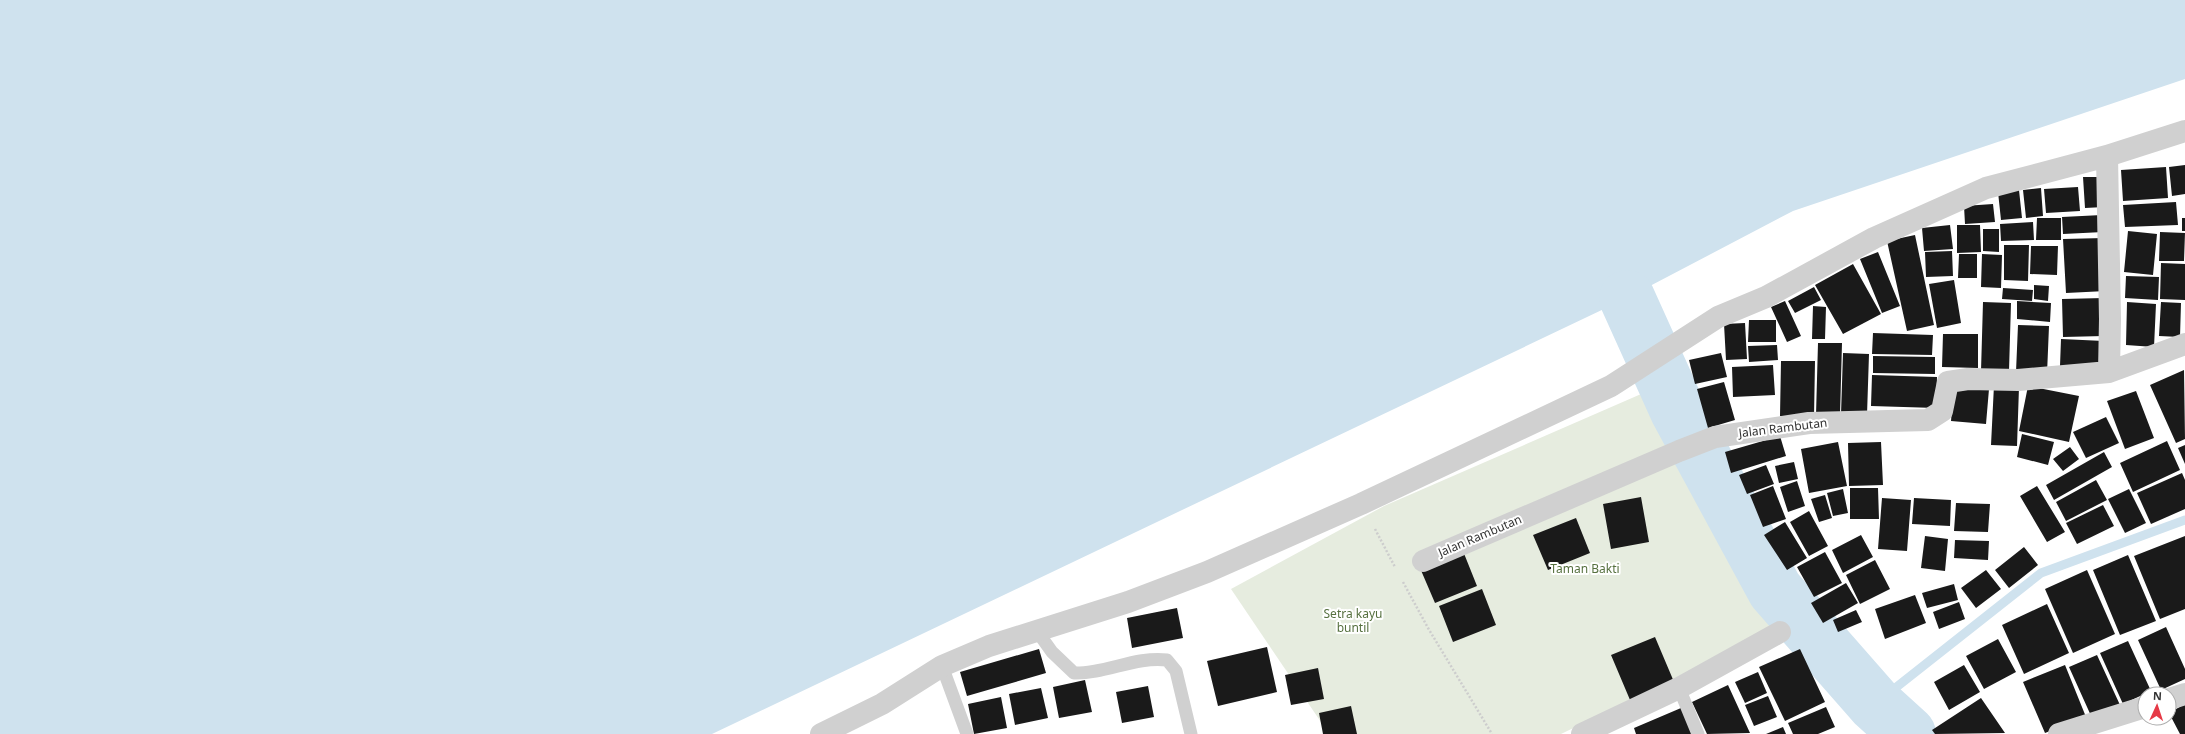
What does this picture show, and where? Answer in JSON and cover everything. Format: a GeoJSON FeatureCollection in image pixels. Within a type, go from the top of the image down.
{"type":"FeatureCollection","features":[{"type":"Feature","properties":{"kind":"street"},"geometry":{"type":"LineString","coordinates":[[821,734],[882,704],[942,666],[989,646],[1128,602],[1207,572],[1361,504],[1611,386],[1674,347],[1718,317],[1766,297],[1874,238],[1986,188],[2107,156],[2185,131]]}},
{"type":"Feature","properties":{"kind":"street"},"geometry":{"type":"LineString","coordinates":[[2107,156],[2110,320],[2109,372]]}},
{"type":"Feature","properties":{"kind":"street","name":"Jalan Rambutan"},"geometry":{"type":"LineString","coordinates":[[1423,561],[1715,437],[1809,423],[1928,420],[1942,411],[1948,382],[1968,379],[2018,380],[2109,372],[2185,344]]}},
{"type":"Feature","properties":{"kind":"street"},"geometry":{"type":"LineString","coordinates":[[1582,734],[1679,688],[1780,632]]}},
{"type":"Feature","properties":{"kind":"street"},"geometry":{"type":"LineString","coordinates":[[2059,734],[2137,710]]}},
{"type":"Feature","properties":{"kind":"lane"},"geometry":{"type":"LineString","coordinates":[[1037,631],[1052,652],[1074,673],[1088,672],[1149,660],[1168,660],[1176,671],[1190,734]]}},
{"type":"Feature","properties":{"kind":"lane"},"geometry":{"type":"LineString","coordinates":[[942,666],[966,734]]}},
{"type":"Feature","properties":{"kind":"lane"},"geometry":{"type":"LineString","coordinates":[[1679,688],[1698,734]]}},
{"type":"Feature","properties":{"kind":"path"},"geometry":{"type":"LineString","coordinates":[[1361,504],[1398,572]]}},
{"type":"Feature","properties":{"kind":"path"},"geometry":{"type":"LineString","coordinates":[[1402,579],[1428,628],[1492,734]]}},
{"type":"Feature","properties":{"kind":"green space","name":"Taman Bakti"},"geometry":{"type":"Polygon","coordinates":[[[1648,391],[1780,623],[1681,676],[1561,734],[1329,734],[1231,589],[1384,506],[1648,391]]]}},
{"type":"Feature","properties":{"kind":"water"},"geometry":{"type":"Polygon","coordinates":[[[0,0],[2185,0],[2185,79],[1793,211],[1627,298],[712,734],[0,734],[0,0]]]}},
{"type":"Feature","properties":{"kind":"building"},"geometry":{"type":"Polygon","coordinates":[[[2185,165],[2185,194],[2172,196],[2169,167],[2185,165]]]}},
{"type":"Feature","properties":{"kind":"building"},"geometry":{"type":"Polygon","coordinates":[[[2166,167],[2168,198],[2123,201],[2121,170],[2166,167]]]}},
{"type":"Feature","properties":{"kind":"building"},"geometry":{"type":"Polygon","coordinates":[[[2083,177],[2103,177],[2104,207],[2085,208],[2083,177]]]}},
{"type":"Feature","properties":{"kind":"building"},"geometry":{"type":"Polygon","coordinates":[[[2078,187],[2080,211],[2046,213],[2044,189],[2078,187]]]}},
{"type":"Feature","properties":{"kind":"building"},"geometry":{"type":"Polygon","coordinates":[[[2041,188],[2043,216],[2026,218],[2023,190],[2041,188]]]}},
{"type":"Feature","properties":{"kind":"building"},"geometry":{"type":"Polygon","coordinates":[[[2019,190],[2022,218],[2001,220],[1998,192],[2019,190]]]}},
{"type":"Feature","properties":{"kind":"building"},"geometry":{"type":"Polygon","coordinates":[[[2176,202],[2178,225],[2125,227],[2123,205],[2176,202]]]}},
{"type":"Feature","properties":{"kind":"building"},"geometry":{"type":"Polygon","coordinates":[[[1993,204],[1995,222],[1965,224],[1964,206],[1993,204]]]}},
{"type":"Feature","properties":{"kind":"building"},"geometry":{"type":"Polygon","coordinates":[[[2102,215],[2103,232],[2063,234],[2062,217],[2102,215]]]}},
{"type":"Feature","properties":{"kind":"building"},"geometry":{"type":"Polygon","coordinates":[[[2037,218],[2061,218],[2061,240],[2036,240],[2037,218]]]}},
{"type":"Feature","properties":{"kind":"building"},"geometry":{"type":"Polygon","coordinates":[[[2182,218],[2185,218],[2185,231],[2182,231],[2182,218]]]}},
{"type":"Feature","properties":{"kind":"building"},"geometry":{"type":"Polygon","coordinates":[[[2033,222],[2034,240],[2001,241],[2000,224],[2033,222]]]}},
{"type":"Feature","properties":{"kind":"building"},"geometry":{"type":"Polygon","coordinates":[[[1950,225],[1953,249],[1924,251],[1922,228],[1950,225]]]}},
{"type":"Feature","properties":{"kind":"building"},"geometry":{"type":"Polygon","coordinates":[[[1957,225],[1980,225],[1981,252],[1957,253],[1957,225]]]}},
{"type":"Feature","properties":{"kind":"building"},"geometry":{"type":"Polygon","coordinates":[[[1983,229],[1999,229],[1999,252],[1983,251],[1983,229]]]}},
{"type":"Feature","properties":{"kind":"building"},"geometry":{"type":"Polygon","coordinates":[[[2128,231],[2157,234],[2153,275],[2124,272],[2128,231]]]}},
{"type":"Feature","properties":{"kind":"building"},"geometry":{"type":"Polygon","coordinates":[[[2160,232],[2185,233],[2184,261],[2159,261],[2160,232]]]}},
{"type":"Feature","properties":{"kind":"building"},"geometry":{"type":"Polygon","coordinates":[[[1915,235],[1934,325],[1907,331],[1887,241],[1915,235]]]}},
{"type":"Feature","properties":{"kind":"building"},"geometry":{"type":"Polygon","coordinates":[[[2104,238],[2106,291],[2066,293],[2063,239],[2104,238]]]}},
{"type":"Feature","properties":{"kind":"building"},"geometry":{"type":"Polygon","coordinates":[[[2004,245],[2029,245],[2028,281],[2004,280],[2004,245]]]}},
{"type":"Feature","properties":{"kind":"building"},"geometry":{"type":"Polygon","coordinates":[[[2031,246],[2058,246],[2057,275],[2030,274],[2031,246]]]}},
{"type":"Feature","properties":{"kind":"building"},"geometry":{"type":"Polygon","coordinates":[[[1952,251],[1953,276],[1926,277],[1925,252],[1952,251]]]}},
{"type":"Feature","properties":{"kind":"building"},"geometry":{"type":"Polygon","coordinates":[[[1878,252],[1900,306],[1882,313],[1860,259],[1878,252]]]}},
{"type":"Feature","properties":{"kind":"building"},"geometry":{"type":"Polygon","coordinates":[[[1959,254],[1977,254],[1977,278],[1958,278],[1959,254]]]}},
{"type":"Feature","properties":{"kind":"building"},"geometry":{"type":"Polygon","coordinates":[[[1982,254],[2002,255],[2001,288],[1981,287],[1982,254]]]}},
{"type":"Feature","properties":{"kind":"building"},"geometry":{"type":"Polygon","coordinates":[[[2161,263],[2185,264],[2185,300],[2160,299],[2161,263]]]}},
{"type":"Feature","properties":{"kind":"building"},"geometry":{"type":"Polygon","coordinates":[[[1853,264],[1881,314],[1843,334],[1815,285],[1853,264]]]}},
{"type":"Feature","properties":{"kind":"building"},"geometry":{"type":"Polygon","coordinates":[[[2126,276],[2159,277],[2158,300],[2125,298],[2126,276]]]}},
{"type":"Feature","properties":{"kind":"building"},"geometry":{"type":"Polygon","coordinates":[[[1954,280],[1961,323],[1937,328],[1929,284],[1954,280]]]}},
{"type":"Feature","properties":{"kind":"building"},"geometry":{"type":"Polygon","coordinates":[[[2034,285],[2049,286],[2048,301],[2034,299],[2034,285]]]}},
{"type":"Feature","properties":{"kind":"building"},"geometry":{"type":"Polygon","coordinates":[[[1814,287],[1821,300],[1795,313],[1788,301],[1814,287]]]}},
{"type":"Feature","properties":{"kind":"building"},"geometry":{"type":"Polygon","coordinates":[[[2003,288],[2033,290],[2032,301],[2002,299],[2003,288]]]}},
{"type":"Feature","properties":{"kind":"building"},"geometry":{"type":"Polygon","coordinates":[[[2104,298],[2104,336],[2063,337],[2062,299],[2104,298]]]}},
{"type":"Feature","properties":{"kind":"building"},"geometry":{"type":"Polygon","coordinates":[[[1785,301],[1801,336],[1787,342],[1771,307],[1785,301]]]}},
{"type":"Feature","properties":{"kind":"building"},"geometry":{"type":"Polygon","coordinates":[[[2017,301],[2051,303],[2050,322],[2017,319],[2017,301]]]}},
{"type":"Feature","properties":{"kind":"building"},"geometry":{"type":"Polygon","coordinates":[[[1983,302],[2011,303],[2009,371],[1981,371],[1983,302]]]}},
{"type":"Feature","properties":{"kind":"building"},"geometry":{"type":"Polygon","coordinates":[[[2127,302],[2156,304],[2154,347],[2126,345],[2127,302]]]}},
{"type":"Feature","properties":{"kind":"building"},"geometry":{"type":"Polygon","coordinates":[[[2161,302],[2181,303],[2180,337],[2159,336],[2161,302]]]}},
{"type":"Feature","properties":{"kind":"building"},"geometry":{"type":"Polygon","coordinates":[[[1813,306],[1826,307],[1825,339],[1812,339],[1813,306]]]}},
{"type":"Feature","properties":{"kind":"building"},"geometry":{"type":"Polygon","coordinates":[[[1749,320],[1776,320],[1776,342],[1748,342],[1749,320]]]}},
{"type":"Feature","properties":{"kind":"building"},"geometry":{"type":"Polygon","coordinates":[[[1745,323],[1747,359],[1726,360],[1724,324],[1745,323]]]}},
{"type":"Feature","properties":{"kind":"building"},"geometry":{"type":"Polygon","coordinates":[[[2018,325],[2049,326],[2047,374],[2016,372],[2018,325]]]}},
{"type":"Feature","properties":{"kind":"building"},"geometry":{"type":"Polygon","coordinates":[[[1873,333],[1933,335],[1932,355],[1872,354],[1873,333]]]}},
{"type":"Feature","properties":{"kind":"building"},"geometry":{"type":"Polygon","coordinates":[[[1943,334],[1978,334],[1978,368],[1942,367],[1943,334]]]}},
{"type":"Feature","properties":{"kind":"building"},"geometry":{"type":"Polygon","coordinates":[[[2061,339],[2104,341],[2102,368],[2060,366],[2061,339]]]}},
{"type":"Feature","properties":{"kind":"building"},"geometry":{"type":"Polygon","coordinates":[[[1818,343],[1842,343],[1840,416],[1816,415],[1818,343]]]}},
{"type":"Feature","properties":{"kind":"building"},"geometry":{"type":"Polygon","coordinates":[[[1777,345],[1778,360],[1749,362],[1748,346],[1777,345]]]}},
{"type":"Feature","properties":{"kind":"building"},"geometry":{"type":"Polygon","coordinates":[[[1721,353],[1727,377],[1695,384],[1689,360],[1721,353]]]}},
{"type":"Feature","properties":{"kind":"building"},"geometry":{"type":"Polygon","coordinates":[[[1843,353],[1869,354],[1867,415],[1841,414],[1843,353]]]}},
{"type":"Feature","properties":{"kind":"building"},"geometry":{"type":"Polygon","coordinates":[[[1873,356],[1935,357],[1935,374],[1873,373],[1873,356]]]}},
{"type":"Feature","properties":{"kind":"building"},"geometry":{"type":"Polygon","coordinates":[[[1781,361],[1815,361],[1814,417],[1780,416],[1781,361]]]}},
{"type":"Feature","properties":{"kind":"building"},"geometry":{"type":"Polygon","coordinates":[[[1773,365],[1775,395],[1733,397],[1732,367],[1773,365]]]}},
{"type":"Feature","properties":{"kind":"building"},"geometry":{"type":"Polygon","coordinates":[[[2184,370],[2185,439],[2176,443],[2150,385],[2184,370]]]}},
{"type":"Feature","properties":{"kind":"building"},"geometry":{"type":"Polygon","coordinates":[[[1872,375],[1937,377],[1936,408],[1871,406],[1872,375]]]}},
{"type":"Feature","properties":{"kind":"building"},"geometry":{"type":"Polygon","coordinates":[[[1724,382],[1735,420],[1708,428],[1697,389],[1724,382]]]}},
{"type":"Feature","properties":{"kind":"building"},"geometry":{"type":"Polygon","coordinates":[[[1994,385],[2019,387],[2017,446],[1991,445],[1994,385]]]}},
{"type":"Feature","properties":{"kind":"building"},"geometry":{"type":"Polygon","coordinates":[[[1954,386],[1989,389],[1986,424],[1951,421],[1954,386]]]}},
{"type":"Feature","properties":{"kind":"building"},"geometry":{"type":"Polygon","coordinates":[[[2028,386],[2079,396],[2069,442],[2019,431],[2028,386]]]}},
{"type":"Feature","properties":{"kind":"building"},"geometry":{"type":"Polygon","coordinates":[[[2136,391],[2154,438],[2125,449],[2107,401],[2136,391]]]}},
{"type":"Feature","properties":{"kind":"building"},"geometry":{"type":"Polygon","coordinates":[[[2106,417],[2119,443],[2086,458],[2073,432],[2106,417]]]}},
{"type":"Feature","properties":{"kind":"building"},"geometry":{"type":"Polygon","coordinates":[[[2022,434],[2054,442],[2048,465],[2017,457],[2022,434]]]}},
{"type":"Feature","properties":{"kind":"building"},"geometry":{"type":"Polygon","coordinates":[[[1780,436],[1786,456],[1731,473],[1725,452],[1780,436]]]}},
{"type":"Feature","properties":{"kind":"building"},"geometry":{"type":"Polygon","coordinates":[[[2167,441],[2180,470],[2133,492],[2120,463],[2167,441]]]}},
{"type":"Feature","properties":{"kind":"building"},"geometry":{"type":"Polygon","coordinates":[[[1838,442],[1847,486],[1809,493],[1801,449],[1838,442]]]}},
{"type":"Feature","properties":{"kind":"building"},"geometry":{"type":"Polygon","coordinates":[[[1881,442],[1883,485],[1849,486],[1848,443],[1881,442]]]}},
{"type":"Feature","properties":{"kind":"building"},"geometry":{"type":"Polygon","coordinates":[[[2185,445],[2185,464],[2178,448],[2185,445]]]}},
{"type":"Feature","properties":{"kind":"building"},"geometry":{"type":"Polygon","coordinates":[[[2070,447],[2079,459],[2063,471],[2053,459],[2070,447]]]}},
{"type":"Feature","properties":{"kind":"building"},"geometry":{"type":"Polygon","coordinates":[[[2104,452],[2112,467],[2054,500],[2046,485],[2104,452]]]}},
{"type":"Feature","properties":{"kind":"building"},"geometry":{"type":"Polygon","coordinates":[[[1794,462],[1798,479],[1779,483],[1775,466],[1794,462]]]}},
{"type":"Feature","properties":{"kind":"building"},"geometry":{"type":"Polygon","coordinates":[[[1766,465],[1774,484],[1747,494],[1739,475],[1766,465]]]}},
{"type":"Feature","properties":{"kind":"building"},"geometry":{"type":"Polygon","coordinates":[[[2182,473],[2185,480],[2185,509],[2151,524],[2137,493],[2182,473]]]}},
{"type":"Feature","properties":{"kind":"building"},"geometry":{"type":"Polygon","coordinates":[[[2096,480],[2107,500],[2066,521],[2056,502],[2096,480]]]}},
{"type":"Feature","properties":{"kind":"building"},"geometry":{"type":"Polygon","coordinates":[[[1797,481],[1805,506],[1788,512],[1780,487],[1797,481]]]}},
{"type":"Feature","properties":{"kind":"building"},"geometry":{"type":"Polygon","coordinates":[[[1773,486],[1786,519],[1763,527],[1750,495],[1773,486]]]}},
{"type":"Feature","properties":{"kind":"building"},"geometry":{"type":"Polygon","coordinates":[[[2037,486],[2065,532],[2047,542],[2020,496],[2037,486]]]}},
{"type":"Feature","properties":{"kind":"building"},"geometry":{"type":"Polygon","coordinates":[[[1850,488],[1878,488],[1879,519],[1850,519],[1850,488]]]}},
{"type":"Feature","properties":{"kind":"building"},"geometry":{"type":"Polygon","coordinates":[[[1843,489],[1848,513],[1833,516],[1827,493],[1843,489]]]}},
{"type":"Feature","properties":{"kind":"building"},"geometry":{"type":"Polygon","coordinates":[[[2129,489],[2146,523],[2125,533],[2108,499],[2129,489]]]}},
{"type":"Feature","properties":{"kind":"building"},"geometry":{"type":"Polygon","coordinates":[[[1825,495],[1832,518],[1819,522],[1811,499],[1825,495]]]}},
{"type":"Feature","properties":{"kind":"building"},"geometry":{"type":"Polygon","coordinates":[[[1641,497],[1649,542],[1611,549],[1603,504],[1641,497]]]}},
{"type":"Feature","properties":{"kind":"building"},"geometry":{"type":"Polygon","coordinates":[[[1882,498],[1911,500],[1907,551],[1878,549],[1882,498]]]}},
{"type":"Feature","properties":{"kind":"building"},"geometry":{"type":"Polygon","coordinates":[[[1914,498],[1951,500],[1950,526],[1912,524],[1914,498]]]}},
{"type":"Feature","properties":{"kind":"building"},"geometry":{"type":"Polygon","coordinates":[[[1956,503],[1990,504],[1988,532],[1954,531],[1956,503]]]}},
{"type":"Feature","properties":{"kind":"building"},"geometry":{"type":"Polygon","coordinates":[[[2103,505],[2114,526],[2077,544],[2066,523],[2103,505]]]}},
{"type":"Feature","properties":{"kind":"building"},"geometry":{"type":"Polygon","coordinates":[[[1809,511],[1828,546],[1809,556],[1790,522],[1809,511]]]}},
{"type":"Feature","properties":{"kind":"building"},"geometry":{"type":"Polygon","coordinates":[[[1576,518],[1590,553],[1548,570],[1533,535],[1576,518]]]}},
{"type":"Feature","properties":{"kind":"building"},"geometry":{"type":"Polygon","coordinates":[[[1785,522],[1807,558],[1787,570],[1764,535],[1785,522]]]}},
{"type":"Feature","properties":{"kind":"building"},"geometry":{"type":"Polygon","coordinates":[[[1861,535],[1873,557],[1843,573],[1832,550],[1861,535]]]}},
{"type":"Feature","properties":{"kind":"building"},"geometry":{"type":"Polygon","coordinates":[[[1925,536],[1948,539],[1945,571],[1921,568],[1925,536]]]}},
{"type":"Feature","properties":{"kind":"building"},"geometry":{"type":"Polygon","coordinates":[[[2185,536],[2185,609],[2160,619],[2134,556],[2185,536]]]}},
{"type":"Feature","properties":{"kind":"building"},"geometry":{"type":"Polygon","coordinates":[[[1955,540],[1989,541],[1988,560],[1954,558],[1955,540]]]}},
{"type":"Feature","properties":{"kind":"building"},"geometry":{"type":"Polygon","coordinates":[[[2024,547],[2038,565],[2009,588],[1995,570],[2024,547]]]}},
{"type":"Feature","properties":{"kind":"building"},"geometry":{"type":"Polygon","coordinates":[[[1463,551],[1477,586],[1435,603],[1420,568],[1463,551]]]}},
{"type":"Feature","properties":{"kind":"building"},"geometry":{"type":"Polygon","coordinates":[[[1825,552],[1842,583],[1814,597],[1797,567],[1825,552]]]}},
{"type":"Feature","properties":{"kind":"building"},"geometry":{"type":"Polygon","coordinates":[[[2128,555],[2156,621],[2120,635],[2093,570],[2128,555]]]}},
{"type":"Feature","properties":{"kind":"building"},"geometry":{"type":"Polygon","coordinates":[[[1875,560],[1890,589],[1860,604],[1846,575],[1875,560]]]}},
{"type":"Feature","properties":{"kind":"building"},"geometry":{"type":"Polygon","coordinates":[[[1986,570],[2001,589],[1976,608],[1961,588],[1986,570]]]}},
{"type":"Feature","properties":{"kind":"building"},"geometry":{"type":"Polygon","coordinates":[[[2087,570],[2115,634],[2073,653],[2045,589],[2087,570]]]}},
{"type":"Feature","properties":{"kind":"building"},"geometry":{"type":"Polygon","coordinates":[[[1846,583],[1858,603],[1823,623],[1811,603],[1846,583]]]}},
{"type":"Feature","properties":{"kind":"building"},"geometry":{"type":"Polygon","coordinates":[[[1954,584],[1958,600],[1927,608],[1922,593],[1954,584]]]}},
{"type":"Feature","properties":{"kind":"building"},"geometry":{"type":"Polygon","coordinates":[[[1482,589],[1496,625],[1453,642],[1439,606],[1482,589]]]}},
{"type":"Feature","properties":{"kind":"building"},"geometry":{"type":"Polygon","coordinates":[[[1915,595],[1926,623],[1885,639],[1875,609],[1915,595]]]}},
{"type":"Feature","properties":{"kind":"building"},"geometry":{"type":"Polygon","coordinates":[[[1959,602],[1965,619],[1939,629],[1933,612],[1959,602]]]}},
{"type":"Feature","properties":{"kind":"building"},"geometry":{"type":"Polygon","coordinates":[[[2047,604],[2069,653],[2024,674],[2002,625],[2047,604]]]}},
{"type":"Feature","properties":{"kind":"building"},"geometry":{"type":"Polygon","coordinates":[[[1177,608],[1183,638],[1132,648],[1127,618],[1177,608]]]}},
{"type":"Feature","properties":{"kind":"building"},"geometry":{"type":"Polygon","coordinates":[[[1856,610],[1862,622],[1838,632],[1833,620],[1856,610]]]}},
{"type":"Feature","properties":{"kind":"building"},"geometry":{"type":"Polygon","coordinates":[[[2166,627],[2185,669],[2185,679],[2170,686],[2159,686],[2138,640],[2166,627]]]}},
{"type":"Feature","properties":{"kind":"building"},"geometry":{"type":"Polygon","coordinates":[[[1655,637],[1677,689],[1633,707],[1611,655],[1655,637]]]}},
{"type":"Feature","properties":{"kind":"building"},"geometry":{"type":"Polygon","coordinates":[[[1998,639],[2016,672],[1984,689],[1966,656],[1998,639]]]}},
{"type":"Feature","properties":{"kind":"building"},"geometry":{"type":"Polygon","coordinates":[[[2128,641],[2149,686],[2137,686],[2137,698],[2123,704],[2100,653],[2128,641]]]}},
{"type":"Feature","properties":{"kind":"building"},"geometry":{"type":"Polygon","coordinates":[[[1267,647],[1277,692],[1218,706],[1207,661],[1267,647]]]}},
{"type":"Feature","properties":{"kind":"building"},"geometry":{"type":"Polygon","coordinates":[[[1039,649],[1046,673],[967,696],[960,672],[1039,649]]]}},
{"type":"Feature","properties":{"kind":"building"},"geometry":{"type":"Polygon","coordinates":[[[1800,649],[1825,702],[1785,721],[1759,667],[1800,649]]]}},
{"type":"Feature","properties":{"kind":"building"},"geometry":{"type":"Polygon","coordinates":[[[2097,655],[2120,705],[2092,718],[2069,667],[2097,655]]]}},
{"type":"Feature","properties":{"kind":"building"},"geometry":{"type":"Polygon","coordinates":[[[1964,665],[1980,692],[1949,710],[1934,682],[1964,665]]]}},
{"type":"Feature","properties":{"kind":"building"},"geometry":{"type":"Polygon","coordinates":[[[2065,665],[2086,717],[2045,733],[2023,682],[2065,665]]]}},
{"type":"Feature","properties":{"kind":"building"},"geometry":{"type":"Polygon","coordinates":[[[1318,668],[1324,699],[1291,705],[1285,675],[1318,668]]]}},
{"type":"Feature","properties":{"kind":"building"},"geometry":{"type":"Polygon","coordinates":[[[1758,672],[1767,693],[1745,703],[1735,682],[1758,672]]]}},
{"type":"Feature","properties":{"kind":"building"},"geometry":{"type":"Polygon","coordinates":[[[1085,680],[1092,712],[1059,718],[1053,687],[1085,680]]]}},
{"type":"Feature","properties":{"kind":"building"},"geometry":{"type":"Polygon","coordinates":[[[1728,685],[1750,733],[1707,734],[1692,702],[1728,685]]]}},
{"type":"Feature","properties":{"kind":"building"},"geometry":{"type":"Polygon","coordinates":[[[1148,686],[1154,717],[1122,723],[1116,692],[1148,686]]]}},
{"type":"Feature","properties":{"kind":"building"},"geometry":{"type":"Polygon","coordinates":[[[1041,688],[1048,718],[1015,725],[1009,694],[1041,688]]]}},
{"type":"Feature","properties":{"kind":"building"},"geometry":{"type":"Polygon","coordinates":[[[1768,696],[1777,717],[1754,726],[1745,705],[1768,696]]]}},
{"type":"Feature","properties":{"kind":"building"},"geometry":{"type":"Polygon","coordinates":[[[1001,697],[1007,728],[974,734],[968,704],[1001,697]]]}},
{"type":"Feature","properties":{"kind":"building"},"geometry":{"type":"Polygon","coordinates":[[[1981,698],[2005,733],[1935,734],[1932,730],[1981,698]]]}},
{"type":"Feature","properties":{"kind":"building"},"geometry":{"type":"Polygon","coordinates":[[[2185,704],[2185,734],[2180,734],[2176,726],[2177,708],[2185,704]]]}},
{"type":"Feature","properties":{"kind":"building"},"geometry":{"type":"Polygon","coordinates":[[[1351,706],[1357,734],[1323,734],[1319,713],[1351,706]]]}},
{"type":"Feature","properties":{"kind":"building"},"geometry":{"type":"Polygon","coordinates":[[[1826,707],[1835,727],[1818,734],[1793,734],[1788,723],[1826,707]]]}},
{"type":"Feature","properties":{"kind":"building"},"geometry":{"type":"Polygon","coordinates":[[[1681,708],[1693,734],[1636,734],[1634,728],[1681,708]]]}},
{"type":"Feature","properties":{"kind":"building"},"geometry":{"type":"Polygon","coordinates":[[[1783,727],[1786,734],[1766,734],[1783,727]]]}},
{"type":"Feature","properties":{"kind":"waterway"},"geometry":{"type":"LineString","coordinates":[[1627,298],[1678,411],[1775,590],[1875,704],[1908,734]]}},
{"type":"Feature","properties":{"kind":"waterway"},"geometry":{"type":"LineString","coordinates":[[1875,704],[2041,573],[2185,520]]}},
{"type":"Feature","properties":{"kind":"park label","name":"Setra kayu buntil"},"geometry":{"type":"Point","coordinates":[1353,621]}}]}
